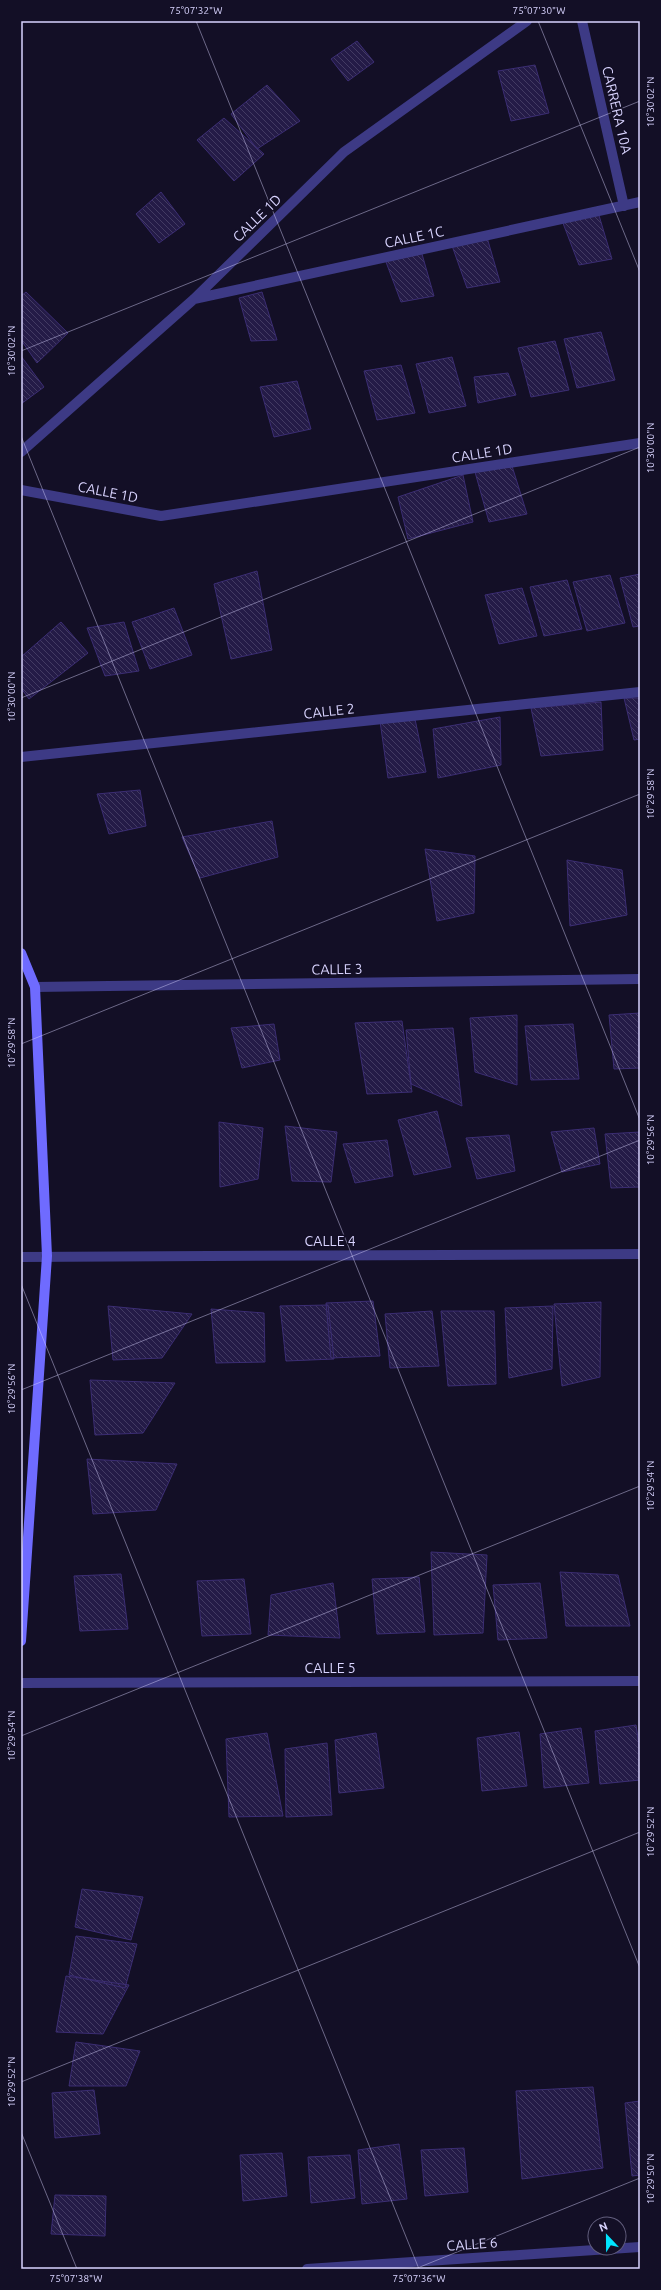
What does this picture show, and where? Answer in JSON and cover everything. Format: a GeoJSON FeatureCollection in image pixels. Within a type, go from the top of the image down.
{"type":"FeatureCollection","features":[{"type":"Feature","properties":{"kind":"street","name":"CALLE 1D"},"geometry":{"type":"LineString","coordinates":[[23,446],[194,299],[344,152],[526,21]]}},
{"type":"Feature","properties":{"kind":"street","name":"CARRERA 10A"},"geometry":{"type":"LineString","coordinates":[[582,21],[624,206]]}},
{"type":"Feature","properties":{"kind":"street","name":"CALLE 1C"},"geometry":{"type":"LineString","coordinates":[[194,299],[640,202]]}},
{"type":"Feature","properties":{"kind":"street","name":"CALLE 1D"},"geometry":{"type":"LineString","coordinates":[[21,490],[161,516],[640,443]]}},
{"type":"Feature","properties":{"kind":"street","name":"CALLE 2"},"geometry":{"type":"LineString","coordinates":[[21,757],[640,692]]}},
{"type":"Feature","properties":{"kind":"street"},"geometry":{"type":"LineString","coordinates":[[21,953],[35,987],[47,1256],[21,1641]]}},
{"type":"Feature","properties":{"kind":"street","name":"CALLE 3"},"geometry":{"type":"LineString","coordinates":[[35,987],[640,979]]}},
{"type":"Feature","properties":{"kind":"street","name":"CALLE 4"},"geometry":{"type":"LineString","coordinates":[[21,1257],[640,1254]]}},
{"type":"Feature","properties":{"kind":"street","name":"CALLE 5"},"geometry":{"type":"LineString","coordinates":[[21,1683],[640,1681]]}},
{"type":"Feature","properties":{"kind":"street","name":"CALLE 6"},"geometry":{"type":"LineString","coordinates":[[307,2269],[640,2247]]}},
{"type":"Feature","properties":{"kind":"building"},"geometry":{"type":"Polygon","coordinates":[[[357,41],[374,62],[348,81],[331,59],[357,41]]]}},
{"type":"Feature","properties":{"kind":"building"},"geometry":{"type":"Polygon","coordinates":[[[535,65],[549,113],[511,121],[498,71],[535,65]]]}},
{"type":"Feature","properties":{"kind":"building"},"geometry":{"type":"Polygon","coordinates":[[[267,85],[300,121],[257,149],[231,114],[267,85]]]}},
{"type":"Feature","properties":{"kind":"building"},"geometry":{"type":"Polygon","coordinates":[[[224,118],[264,154],[234,181],[197,140],[224,118]]]}},
{"type":"Feature","properties":{"kind":"building"},"geometry":{"type":"Polygon","coordinates":[[[161,192],[185,224],[159,243],[136,214],[161,192]]]}},
{"type":"Feature","properties":{"kind":"building"},"geometry":{"type":"Polygon","coordinates":[[[598,212],[612,259],[579,265],[561,218],[598,212]]]}},
{"type":"Feature","properties":{"kind":"building"},"geometry":{"type":"Polygon","coordinates":[[[486,234],[500,282],[467,288],[450,240],[486,234]]]}},
{"type":"Feature","properties":{"kind":"building"},"geometry":{"type":"Polygon","coordinates":[[[420,247],[434,296],[401,302],[383,254],[420,247]]]}},
{"type":"Feature","properties":{"kind":"building"},"geometry":{"type":"Polygon","coordinates":[[[26,292],[68,333],[37,363],[21,340],[21,296],[26,292]]]}},
{"type":"Feature","properties":{"kind":"building"},"geometry":{"type":"Polygon","coordinates":[[[262,292],[277,340],[251,341],[239,298],[262,292]]]}},
{"type":"Feature","properties":{"kind":"building"},"geometry":{"type":"Polygon","coordinates":[[[601,332],[615,380],[577,388],[564,339],[601,332]]]}},
{"type":"Feature","properties":{"kind":"building"},"geometry":{"type":"Polygon","coordinates":[[[555,341],[569,390],[531,397],[518,348],[555,341]]]}},
{"type":"Feature","properties":{"kind":"building"},"geometry":{"type":"Polygon","coordinates":[[[21,356],[44,387],[21,404],[21,356]]]}},
{"type":"Feature","properties":{"kind":"building"},"geometry":{"type":"Polygon","coordinates":[[[452,357],[466,406],[429,413],[416,364],[452,357]]]}},
{"type":"Feature","properties":{"kind":"building"},"geometry":{"type":"Polygon","coordinates":[[[401,365],[415,413],[377,420],[364,371],[401,365]]]}},
{"type":"Feature","properties":{"kind":"building"},"geometry":{"type":"Polygon","coordinates":[[[508,373],[516,395],[478,403],[474,377],[508,373]]]}},
{"type":"Feature","properties":{"kind":"building"},"geometry":{"type":"Polygon","coordinates":[[[297,381],[311,429],[274,437],[260,387],[297,381]]]}},
{"type":"Feature","properties":{"kind":"building"},"geometry":{"type":"Polygon","coordinates":[[[512,466],[527,514],[489,522],[475,472],[512,466]]]}},
{"type":"Feature","properties":{"kind":"building"},"geometry":{"type":"Polygon","coordinates":[[[463,475],[473,522],[408,539],[398,497],[463,475]]]}},
{"type":"Feature","properties":{"kind":"building"},"geometry":{"type":"Polygon","coordinates":[[[257,571],[272,650],[231,659],[214,584],[257,571]]]}},
{"type":"Feature","properties":{"kind":"building"},"geometry":{"type":"Polygon","coordinates":[[[640,574],[640,626],[633,627],[620,578],[640,574]]]}},
{"type":"Feature","properties":{"kind":"building"},"geometry":{"type":"Polygon","coordinates":[[[610,575],[625,623],[587,631],[573,582],[610,575]]]}},
{"type":"Feature","properties":{"kind":"building"},"geometry":{"type":"Polygon","coordinates":[[[567,580],[582,629],[544,636],[530,587],[567,580]]]}},
{"type":"Feature","properties":{"kind":"building"},"geometry":{"type":"Polygon","coordinates":[[[522,588],[537,636],[499,644],[485,595],[522,588]]]}},
{"type":"Feature","properties":{"kind":"building"},"geometry":{"type":"Polygon","coordinates":[[[174,608],[192,655],[150,669],[132,622],[174,608]]]}},
{"type":"Feature","properties":{"kind":"building"},"geometry":{"type":"Polygon","coordinates":[[[61,622],[88,653],[29,699],[21,688],[21,657],[61,622]]]}},
{"type":"Feature","properties":{"kind":"building"},"geometry":{"type":"Polygon","coordinates":[[[124,622],[139,671],[105,676],[87,628],[124,622]]]}},
{"type":"Feature","properties":{"kind":"building"},"geometry":{"type":"Polygon","coordinates":[[[624,698],[640,698],[640,739],[634,740],[624,698]]]}},
{"type":"Feature","properties":{"kind":"building"},"geometry":{"type":"Polygon","coordinates":[[[601,702],[603,750],[541,756],[531,708],[601,702]]]}},
{"type":"Feature","properties":{"kind":"building"},"geometry":{"type":"Polygon","coordinates":[[[500,717],[501,765],[438,778],[433,729],[500,717]]]}},
{"type":"Feature","properties":{"kind":"building"},"geometry":{"type":"Polygon","coordinates":[[[415,719],[426,772],[388,778],[380,721],[415,719]]]}},
{"type":"Feature","properties":{"kind":"building"},"geometry":{"type":"Polygon","coordinates":[[[140,790],[146,826],[109,834],[97,794],[140,790]]]}},
{"type":"Feature","properties":{"kind":"building"},"geometry":{"type":"Polygon","coordinates":[[[272,821],[278,857],[200,878],[182,837],[272,821]]]}},
{"type":"Feature","properties":{"kind":"building"},"geometry":{"type":"Polygon","coordinates":[[[425,849],[475,856],[474,913],[437,921],[425,849]]]}},
{"type":"Feature","properties":{"kind":"building"},"geometry":{"type":"Polygon","coordinates":[[[567,860],[622,870],[627,915],[570,926],[567,860]]]}},
{"type":"Feature","properties":{"kind":"building"},"geometry":{"type":"Polygon","coordinates":[[[640,1013],[640,1068],[614,1069],[609,1015],[640,1013]]]}},
{"type":"Feature","properties":{"kind":"building"},"geometry":{"type":"Polygon","coordinates":[[[517,1015],[517,1085],[475,1072],[470,1018],[517,1015]]]}},
{"type":"Feature","properties":{"kind":"building"},"geometry":{"type":"Polygon","coordinates":[[[402,1021],[412,1092],[367,1094],[355,1023],[402,1021]]]}},
{"type":"Feature","properties":{"kind":"building"},"geometry":{"type":"Polygon","coordinates":[[[274,1024],[280,1060],[242,1068],[231,1028],[274,1024]]]}},
{"type":"Feature","properties":{"kind":"building"},"geometry":{"type":"Polygon","coordinates":[[[573,1024],[579,1079],[531,1080],[525,1026],[573,1024]]]}},
{"type":"Feature","properties":{"kind":"building"},"geometry":{"type":"Polygon","coordinates":[[[453,1028],[462,1106],[411,1084],[406,1030],[453,1028]]]}},
{"type":"Feature","properties":{"kind":"building"},"geometry":{"type":"Polygon","coordinates":[[[437,1111],[451,1167],[414,1175],[398,1120],[437,1111]]]}},
{"type":"Feature","properties":{"kind":"building"},"geometry":{"type":"Polygon","coordinates":[[[219,1122],[263,1128],[258,1179],[220,1187],[219,1122]]]}},
{"type":"Feature","properties":{"kind":"building"},"geometry":{"type":"Polygon","coordinates":[[[285,1126],[337,1132],[331,1182],[292,1181],[285,1126]]]}},
{"type":"Feature","properties":{"kind":"building"},"geometry":{"type":"Polygon","coordinates":[[[594,1128],[600,1164],[562,1172],[551,1132],[594,1128]]]}},
{"type":"Feature","properties":{"kind":"building"},"geometry":{"type":"Polygon","coordinates":[[[640,1132],[640,1187],[611,1188],[605,1134],[640,1132]]]}},
{"type":"Feature","properties":{"kind":"building"},"geometry":{"type":"Polygon","coordinates":[[[509,1135],[515,1171],[477,1179],[466,1138],[509,1135]]]}},
{"type":"Feature","properties":{"kind":"building"},"geometry":{"type":"Polygon","coordinates":[[[387,1140],[393,1176],[355,1183],[343,1144],[387,1140]]]}},
{"type":"Feature","properties":{"kind":"building"},"geometry":{"type":"Polygon","coordinates":[[[373,1301],[380,1356],[331,1358],[326,1303],[373,1301]]]}},
{"type":"Feature","properties":{"kind":"building"},"geometry":{"type":"Polygon","coordinates":[[[601,1302],[600,1377],[562,1386],[554,1304],[601,1302]]]}},
{"type":"Feature","properties":{"kind":"building"},"geometry":{"type":"Polygon","coordinates":[[[328,1305],[334,1359],[286,1361],[280,1306],[328,1305]]]}},
{"type":"Feature","properties":{"kind":"building"},"geometry":{"type":"Polygon","coordinates":[[[108,1306],[192,1314],[162,1358],[113,1360],[108,1306]]]}},
{"type":"Feature","properties":{"kind":"building"},"geometry":{"type":"Polygon","coordinates":[[[553,1306],[552,1369],[509,1378],[505,1308],[553,1306]]]}},
{"type":"Feature","properties":{"kind":"building"},"geometry":{"type":"Polygon","coordinates":[[[211,1309],[264,1313],[265,1362],[216,1363],[211,1309]]]}},
{"type":"Feature","properties":{"kind":"building"},"geometry":{"type":"Polygon","coordinates":[[[432,1311],[439,1366],[390,1368],[385,1314],[432,1311]]]}},
{"type":"Feature","properties":{"kind":"building"},"geometry":{"type":"Polygon","coordinates":[[[441,1311],[494,1311],[496,1384],[448,1386],[441,1311]]]}},
{"type":"Feature","properties":{"kind":"building"},"geometry":{"type":"Polygon","coordinates":[[[90,1380],[175,1383],[143,1433],[95,1435],[90,1380]]]}},
{"type":"Feature","properties":{"kind":"building"},"geometry":{"type":"Polygon","coordinates":[[[87,1459],[177,1464],[156,1510],[93,1514],[87,1459]]]}},
{"type":"Feature","properties":{"kind":"building"},"geometry":{"type":"Polygon","coordinates":[[[431,1552],[487,1555],[483,1633],[434,1635],[431,1552]]]}},
{"type":"Feature","properties":{"kind":"building"},"geometry":{"type":"Polygon","coordinates":[[[560,1572],[618,1575],[630,1626],[566,1626],[560,1572]]]}},
{"type":"Feature","properties":{"kind":"building"},"geometry":{"type":"Polygon","coordinates":[[[121,1574],[128,1629],[80,1631],[74,1576],[121,1574]]]}},
{"type":"Feature","properties":{"kind":"building"},"geometry":{"type":"Polygon","coordinates":[[[419,1577],[425,1632],[377,1634],[372,1579],[419,1577]]]}},
{"type":"Feature","properties":{"kind":"building"},"geometry":{"type":"Polygon","coordinates":[[[244,1579],[251,1634],[202,1636],[197,1581],[244,1579]]]}},
{"type":"Feature","properties":{"kind":"building"},"geometry":{"type":"Polygon","coordinates":[[[333,1583],[340,1638],[268,1635],[271,1595],[333,1583]]]}},
{"type":"Feature","properties":{"kind":"building"},"geometry":{"type":"Polygon","coordinates":[[[540,1583],[547,1638],[498,1640],[493,1585],[540,1583]]]}},
{"type":"Feature","properties":{"kind":"building"},"geometry":{"type":"Polygon","coordinates":[[[636,1725],[640,1752],[640,1780],[600,1784],[595,1731],[636,1725]]]}},
{"type":"Feature","properties":{"kind":"building"},"geometry":{"type":"Polygon","coordinates":[[[581,1728],[589,1783],[544,1788],[540,1734],[581,1728]]]}},
{"type":"Feature","properties":{"kind":"building"},"geometry":{"type":"Polygon","coordinates":[[[519,1732],[527,1786],[482,1791],[477,1738],[519,1732]]]}},
{"type":"Feature","properties":{"kind":"building"},"geometry":{"type":"Polygon","coordinates":[[[267,1733],[283,1816],[229,1817],[226,1739],[267,1733]]]}},
{"type":"Feature","properties":{"kind":"building"},"geometry":{"type":"Polygon","coordinates":[[[376,1733],[384,1788],[339,1793],[335,1740],[376,1733]]]}},
{"type":"Feature","properties":{"kind":"building"},"geometry":{"type":"Polygon","coordinates":[[[327,1743],[332,1815],[286,1817],[285,1749],[327,1743]]]}},
{"type":"Feature","properties":{"kind":"building"},"geometry":{"type":"Polygon","coordinates":[[[82,1889],[143,1897],[131,1940],[75,1927],[82,1889]]]}},
{"type":"Feature","properties":{"kind":"building"},"geometry":{"type":"Polygon","coordinates":[[[76,1936],[137,1944],[125,1988],[69,1975],[76,1936]]]}},
{"type":"Feature","properties":{"kind":"building"},"geometry":{"type":"Polygon","coordinates":[[[66,1976],[129,1985],[103,2034],[56,2032],[66,1976]]]}},
{"type":"Feature","properties":{"kind":"building"},"geometry":{"type":"Polygon","coordinates":[[[76,2042],[140,2051],[126,2086],[69,2086],[76,2042]]]}},
{"type":"Feature","properties":{"kind":"building"},"geometry":{"type":"Polygon","coordinates":[[[593,2087],[603,2168],[522,2179],[516,2091],[593,2087]]]}},
{"type":"Feature","properties":{"kind":"building"},"geometry":{"type":"Polygon","coordinates":[[[94,2090],[100,2134],[55,2138],[52,2093],[94,2090]]]}},
{"type":"Feature","properties":{"kind":"building"},"geometry":{"type":"Polygon","coordinates":[[[640,2101],[640,2175],[632,2176],[625,2103],[640,2101]]]}},
{"type":"Feature","properties":{"kind":"building"},"geometry":{"type":"Polygon","coordinates":[[[399,2144],[407,2199],[362,2204],[358,2150],[399,2144]]]}},
{"type":"Feature","properties":{"kind":"building"},"geometry":{"type":"Polygon","coordinates":[[[464,2148],[468,2192],[425,2196],[421,2150],[464,2148]]]}},
{"type":"Feature","properties":{"kind":"building"},"geometry":{"type":"Polygon","coordinates":[[[282,2153],[287,2196],[243,2201],[240,2155],[282,2153]]]}},
{"type":"Feature","properties":{"kind":"building"},"geometry":{"type":"Polygon","coordinates":[[[350,2155],[355,2198],[311,2203],[308,2157],[350,2155]]]}},
{"type":"Feature","properties":{"kind":"building"},"geometry":{"type":"Polygon","coordinates":[[[55,2195],[106,2196],[105,2236],[51,2234],[55,2195]]]}}]}
